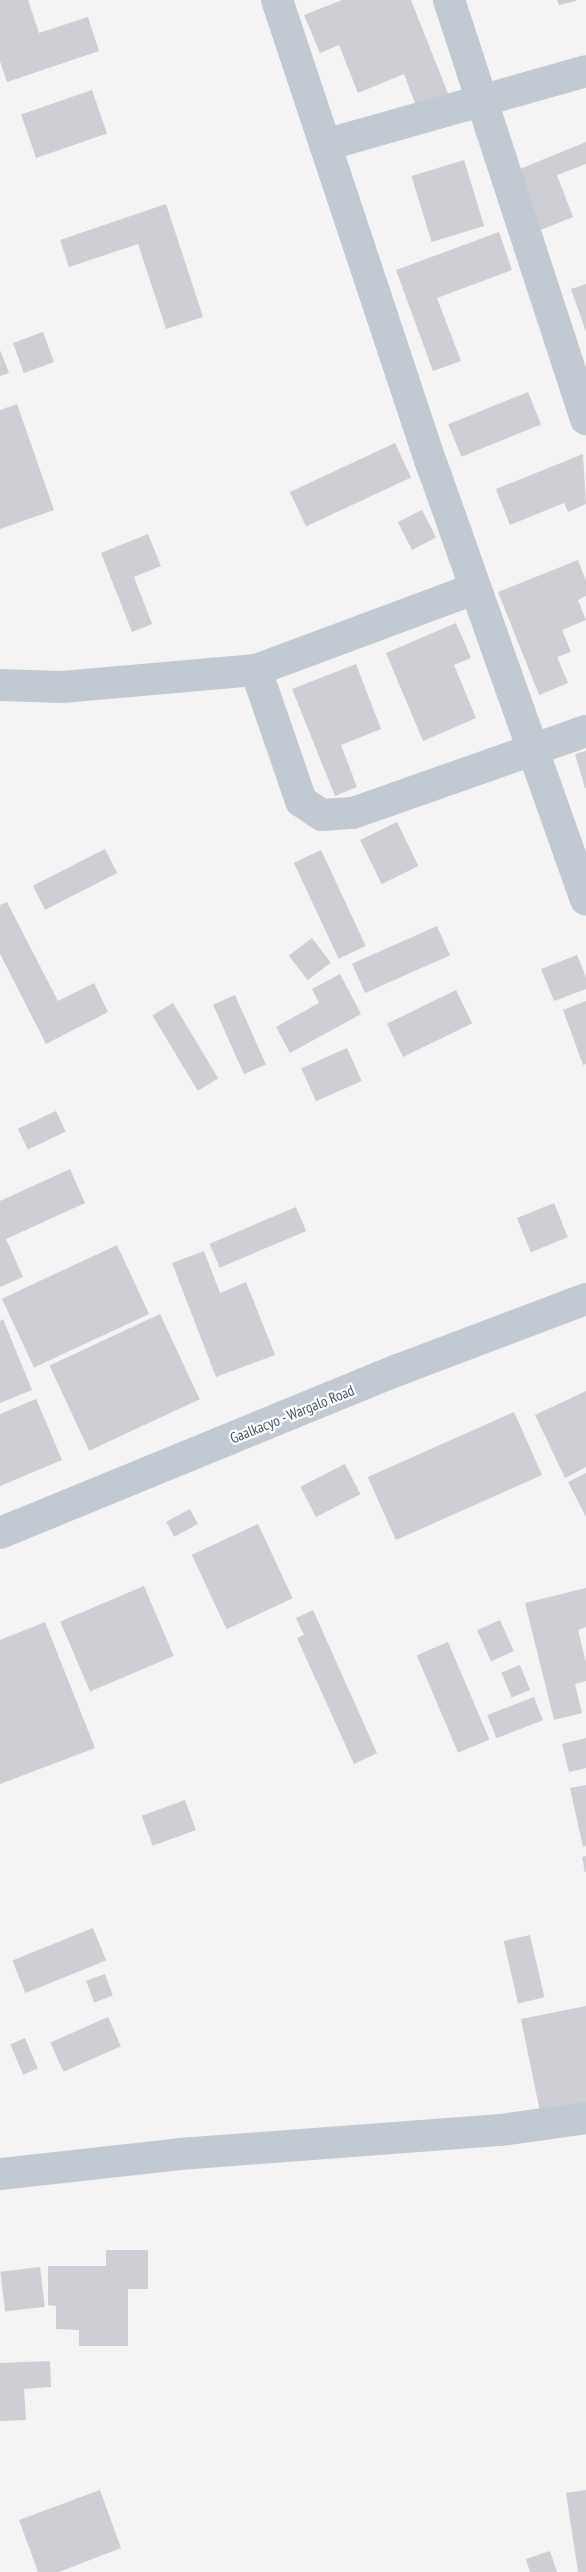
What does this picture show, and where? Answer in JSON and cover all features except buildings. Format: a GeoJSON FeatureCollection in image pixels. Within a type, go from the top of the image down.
{"type":"FeatureCollection","features":[{"type":"Feature","properties":{"kind":"street"},"geometry":{"type":"LineString","coordinates":[[277,0],[474,589],[534,747],[586,900]]}},
{"type":"Feature","properties":{"kind":"street"},"geometry":{"type":"LineString","coordinates":[[449,0],[586,419]]}},
{"type":"Feature","properties":{"kind":"street"},"geometry":{"type":"LineString","coordinates":[[325,145],[484,102],[586,71]]}},
{"type":"Feature","properties":{"kind":"street"},"geometry":{"type":"LineString","coordinates":[[0,685],[62,687],[256,670],[474,589]]}},
{"type":"Feature","properties":{"kind":"street"},"geometry":{"type":"LineString","coordinates":[[256,670],[301,801],[322,815],[353,813],[534,747],[586,731]]}},
{"type":"Feature","properties":{"kind":"street","name":"Gaalkacyo - Wargalo Road"},"geometry":{"type":"LineString","coordinates":[[0,1533],[398,1370],[586,1299]]}},
{"type":"Feature","properties":{"kind":"street"},"geometry":{"type":"LineString","coordinates":[[0,2174],[180,2154],[501,2130],[586,2118]]}}]}
